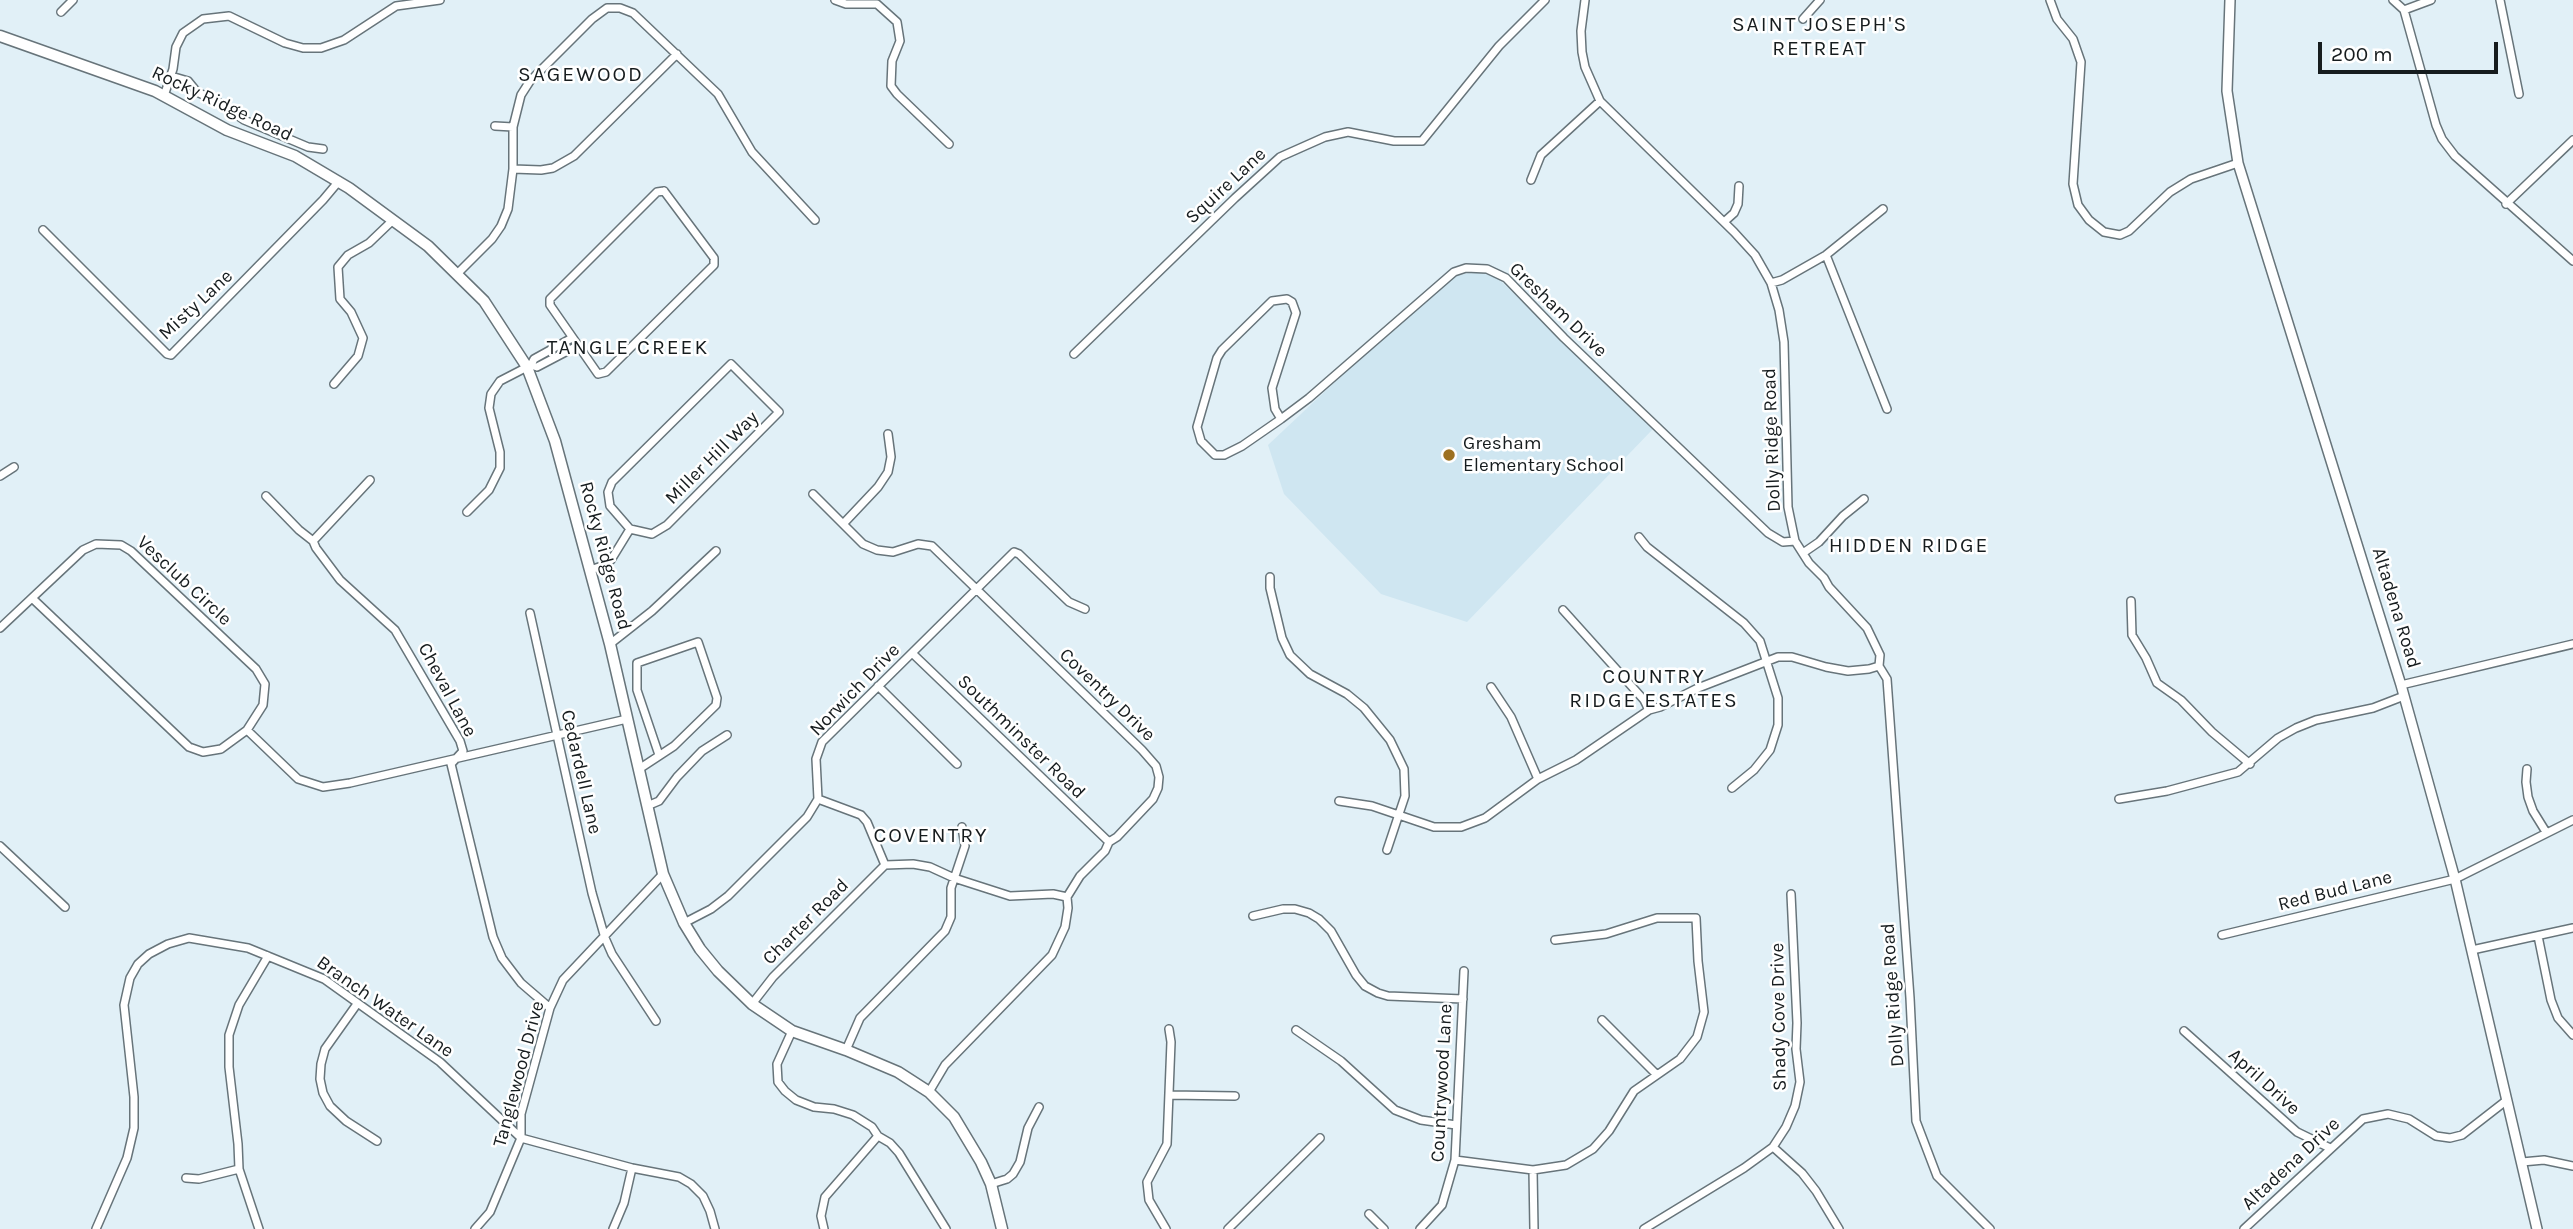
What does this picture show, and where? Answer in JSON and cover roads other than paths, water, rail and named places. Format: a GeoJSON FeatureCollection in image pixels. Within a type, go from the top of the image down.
{"type":"FeatureCollection","features":[{"type":"Feature","properties":{"kind":"main road","name":"Rocky Ridge Road"},"geometry":{"type":"LineString","coordinates":[[0,36],[164,96],[227,130],[295,156],[339,181],[428,246],[484,301],[529,366],[555,441],[610,644],[663,874],[684,923],[718,971],[752,1004],[792,1031],[898,1072],[929,1092],[960,1125],[991,1184],[1002,1229]]}},
{"type":"Feature","properties":{"kind":"street"},"geometry":{"type":"LineString","coordinates":[[61,12],[73,0]]}},
{"type":"Feature","properties":{"kind":"street"},"geometry":{"type":"LineString","coordinates":[[164,96],[176,47],[183,33],[203,19],[229,16],[285,43],[303,48],[321,48],[344,40],[396,6],[440,0]]}},
{"type":"Feature","properties":{"kind":"street"},"geometry":{"type":"LineString","coordinates":[[835,0],[846,5],[878,2],[898,22],[901,33],[892,61],[891,86],[948,144]]}},
{"type":"Feature","properties":{"kind":"street","name":"Squire Lane"},"geometry":{"type":"LineString","coordinates":[[1074,354],[1234,198],[1280,157],[1325,137],[1348,132],[1394,141],[1422,141],[1499,46],[1545,0]]}},
{"type":"Feature","properties":{"kind":"street","name":"Dolly Ridge Road"},"geometry":{"type":"LineString","coordinates":[[1585,0],[1581,31],[1582,52],[1585,67],[1600,101],[1724,222],[1755,255],[1771,283],[1784,342],[1788,507],[1795,541],[1809,563],[1867,628],[1880,655],[1880,666],[1887,679],[1916,1121],[1937,1176],[1990,1229]]}},
{"type":"Feature","properties":{"kind":"street"},"geometry":{"type":"LineString","coordinates":[[1803,19],[1820,0]]}},
{"type":"Feature","properties":{"kind":"street"},"geometry":{"type":"LineString","coordinates":[[2050,0],[2057,19],[2073,39],[2081,62],[2073,184],[2078,205],[2089,220],[2104,232],[2120,235],[2129,232],[2170,192],[2191,179],[2238,163]]}},
{"type":"Feature","properties":{"kind":"street","name":"Altadena Road"},"geometry":{"type":"LineString","coordinates":[[2230,0],[2227,91],[2238,163],[2401,685],[2455,878],[2537,1229]]}},
{"type":"Feature","properties":{"kind":"street"},"geometry":{"type":"LineString","coordinates":[[2393,0],[2404,10],[2442,139],[2455,156],[2573,261]]}},
{"type":"Feature","properties":{"kind":"street"},"geometry":{"type":"LineString","coordinates":[[2404,10],[2431,0]]}},
{"type":"Feature","properties":{"kind":"street"},"geometry":{"type":"LineString","coordinates":[[2500,0],[2519,94]]}},
{"type":"Feature","properties":{"kind":"street"},"geometry":{"type":"LineString","coordinates":[[458,273],[492,239],[508,209],[513,169],[513,127],[521,95],[530,81],[592,19],[607,8],[620,8],[633,13],[718,94],[752,152],[816,220]]}},
{"type":"Feature","properties":{"kind":"street"},"geometry":{"type":"LineString","coordinates":[[513,169],[553,168],[574,156],[677,54]]}},
{"type":"Feature","properties":{"kind":"street"},"geometry":{"type":"LineString","coordinates":[[171,76],[188,81],[197,92],[218,102],[244,120],[309,147],[323,149]]}},
{"type":"Feature","properties":{"kind":"street"},"geometry":{"type":"LineString","coordinates":[[1531,180],[1541,155],[1600,101]]}},
{"type":"Feature","properties":{"kind":"street"},"geometry":{"type":"LineString","coordinates":[[495,126],[513,127]]}},
{"type":"Feature","properties":{"kind":"street"},"geometry":{"type":"LineString","coordinates":[[2507,204],[2573,140]]}},
{"type":"Feature","properties":{"kind":"street","name":"Misty Lane"},"geometry":{"type":"LineString","coordinates":[[43,230],[167,354],[172,355],[339,181]]}},
{"type":"Feature","properties":{"kind":"street"},"geometry":{"type":"LineString","coordinates":[[1724,222],[1734,213],[1738,204],[1739,186]]}},
{"type":"Feature","properties":{"kind":"street"},"geometry":{"type":"LineString","coordinates":[[664,191],[714,258],[714,265],[602,375],[596,372],[577,346],[550,305],[550,299],[657,192],[664,191]]}},
{"type":"Feature","properties":{"kind":"street"},"geometry":{"type":"LineString","coordinates":[[1771,283],[1782,280],[1826,255],[1883,209]]}},
{"type":"Feature","properties":{"kind":"street"},"geometry":{"type":"LineString","coordinates":[[334,384],[358,356],[363,338],[351,312],[340,299],[338,267],[348,255],[369,243],[393,220]]}},
{"type":"Feature","properties":{"kind":"street"},"geometry":{"type":"LineString","coordinates":[[1826,255],[1888,409]]}},
{"type":"Feature","properties":{"kind":"street","name":"Gresham Drive"},"geometry":{"type":"LineString","coordinates":[[1282,419],[1275,409],[1272,388],[1296,313],[1292,302],[1279,298],[1272,300],[1217,358],[1197,427],[1201,441],[1215,455],[1224,455],[1242,446],[1282,419],[1339,374],[1365,347],[1447,277],[1466,268],[1487,269],[1506,278],[1564,338],[1768,533],[1783,542],[1795,541]]}},
{"type":"Feature","properties":{"kind":"street"},"geometry":{"type":"LineString","coordinates":[[551,355],[572,338]]}},
{"type":"Feature","properties":{"kind":"street"},"geometry":{"type":"LineString","coordinates":[[467,512],[489,489],[500,471],[500,452],[489,408],[491,394],[500,381],[529,366],[534,359],[577,346]]}},
{"type":"Feature","properties":{"kind":"street","name":"Miller Hill Way"},"geometry":{"type":"LineString","coordinates":[[731,364],[779,412],[667,525],[652,534],[630,529],[610,506],[608,492],[612,482],[731,364]]}},
{"type":"Feature","properties":{"kind":"street"},"geometry":{"type":"LineString","coordinates":[[844,523],[878,488],[888,472],[891,457],[888,434]]}},
{"type":"Feature","properties":{"kind":"street"},"geometry":{"type":"LineString","coordinates":[[0,476],[14,467]]}},
{"type":"Feature","properties":{"kind":"street"},"geometry":{"type":"LineString","coordinates":[[313,541],[370,480]]}},
{"type":"Feature","properties":{"kind":"street","name":"Coventry Drive"},"geometry":{"type":"LineString","coordinates":[[813,494],[863,544],[877,550],[893,552],[918,544],[932,546],[1142,750],[1156,766],[1159,777],[1153,799],[1117,837],[1108,842],[1105,851],[1080,876],[1067,898],[1065,927],[1052,955],[945,1065],[929,1092]]}},
{"type":"Feature","properties":{"kind":"street","name":"Cheval Lane"},"geometry":{"type":"LineString","coordinates":[[266,496],[313,541],[340,580],[364,604],[379,614],[402,639],[460,741],[463,751],[452,764],[493,937],[502,958],[521,983],[550,1008]]}},
{"type":"Feature","properties":{"kind":"street"},"geometry":{"type":"LineString","coordinates":[[1803,553],[1819,542],[1843,516],[1864,499]]}},
{"type":"Feature","properties":{"kind":"street"},"geometry":{"type":"LineString","coordinates":[[590,570],[611,560],[630,529]]}},
{"type":"Feature","properties":{"kind":"street"},"geometry":{"type":"LineString","coordinates":[[1639,537],[1647,547],[1744,623],[1760,641],[1778,698],[1778,725],[1770,750],[1754,770],[1732,788]]}},
{"type":"Feature","properties":{"kind":"street","name":"Vesclub Circle"},"geometry":{"type":"LineString","coordinates":[[0,628],[83,550],[96,544],[112,543],[131,551],[256,669],[265,684],[263,706],[247,730],[221,749],[203,751],[189,747],[33,599]]}},
{"type":"Feature","properties":{"kind":"street"},"geometry":{"type":"LineString","coordinates":[[610,644],[660,603],[716,551]]}},
{"type":"Feature","properties":{"kind":"street","name":"Norwich Drive"},"geometry":{"type":"LineString","coordinates":[[818,799],[816,759],[822,742],[1014,552],[1069,603],[1086,609]]}},
{"type":"Feature","properties":{"kind":"street"},"geometry":{"type":"LineString","coordinates":[[1270,577],[1270,588],[1282,638],[1290,655],[1310,674],[1346,694],[1364,708],[1390,740],[1406,778],[1405,796],[1387,850]]}},
{"type":"Feature","properties":{"kind":"street"},"geometry":{"type":"LineString","coordinates":[[2131,601],[2132,635],[2157,684],[2181,700],[2212,732],[2250,764]]}},
{"type":"Feature","properties":{"kind":"street"},"geometry":{"type":"LineString","coordinates":[[1563,610],[1644,700],[1648,710]]}},
{"type":"Feature","properties":{"kind":"street","name":"Cedardell Lane"},"geometry":{"type":"LineString","coordinates":[[530,613],[592,893],[605,938],[612,954],[656,1021]]}},
{"type":"Feature","properties":{"kind":"street"},"geometry":{"type":"LineString","coordinates":[[639,769],[659,755],[692,730],[716,705],[717,698],[698,642],[637,663],[637,690],[659,755]]}},
{"type":"Feature","properties":{"kind":"street"},"geometry":{"type":"LineString","coordinates":[[2401,685],[2573,644]]}},
{"type":"Feature","properties":{"kind":"street","name":"Southminster Road"},"geometry":{"type":"LineString","coordinates":[[912,653],[1108,842]]}},
{"type":"Feature","properties":{"kind":"street"},"geometry":{"type":"LineString","coordinates":[[1339,801],[1372,806],[1434,827],[1461,827],[1485,818],[1538,779],[1576,760],[1648,710],[1778,657],[1792,657],[1847,671],[1880,666]]}},
{"type":"Feature","properties":{"kind":"street"},"geometry":{"type":"LineString","coordinates":[[878,686],[957,764]]}},
{"type":"Feature","properties":{"kind":"street"},"geometry":{"type":"LineString","coordinates":[[1491,687],[1511,717],[1538,779]]}},
{"type":"Feature","properties":{"kind":"street"},"geometry":{"type":"LineString","coordinates":[[2119,799],[2238,772],[2278,738],[2296,728],[2316,720],[2373,708],[2404,696]]}},
{"type":"Feature","properties":{"kind":"street"},"geometry":{"type":"LineString","coordinates":[[247,730],[298,779],[323,787],[627,719]]}},
{"type":"Feature","properties":{"kind":"street"},"geometry":{"type":"LineString","coordinates":[[647,806],[659,801],[702,751],[727,735]]}},
{"type":"Feature","properties":{"kind":"street"},"geometry":{"type":"LineString","coordinates":[[2527,769],[2528,797],[2546,832]]}},
{"type":"Feature","properties":{"kind":"street"},"geometry":{"type":"LineString","coordinates":[[684,923],[711,909],[728,896],[807,817],[818,799],[861,815],[871,830],[885,865],[913,864],[930,867],[954,878],[1010,896],[1053,894],[1067,898]]}},
{"type":"Feature","properties":{"kind":"street","name":"Red Bud Lane"},"geometry":{"type":"LineString","coordinates":[[2222,935],[2455,878],[2573,820]]}},
{"type":"Feature","properties":{"kind":"street"},"geometry":{"type":"LineString","coordinates":[[846,1050],[860,1018],[945,931],[951,917],[951,888],[965,846],[962,827]]}},
{"type":"Feature","properties":{"kind":"street"},"geometry":{"type":"LineString","coordinates":[[0,846],[65,906]]}},
{"type":"Feature","properties":{"kind":"street","name":"Charter Road"},"geometry":{"type":"LineString","coordinates":[[752,1004],[773,977],[885,865]]}},
{"type":"Feature","properties":{"kind":"street","name":"Tanglewood Drive"},"geometry":{"type":"LineString","coordinates":[[475,1229],[490,1212],[521,1138],[521,1114],[550,1008],[563,980],[663,874]]}},
{"type":"Feature","properties":{"kind":"street","name":"Shady Cove Drive"},"geometry":{"type":"LineString","coordinates":[[1649,1228],[1773,1147],[1795,1106],[1800,1082],[1796,1049],[1791,894]]}},
{"type":"Feature","properties":{"kind":"street"},"geometry":{"type":"LineString","coordinates":[[1253,916],[1295,909],[1319,919],[1331,931],[1356,975],[1365,986],[1378,993],[1388,996],[1463,999]]}},
{"type":"Feature","properties":{"kind":"street"},"geometry":{"type":"LineString","coordinates":[[1455,1160],[1533,1170],[1566,1165],[1593,1149],[1609,1131],[1634,1091],[1680,1059],[1697,1037],[1704,1012],[1696,918],[1657,918],[1606,934],[1555,940]]}},
{"type":"Feature","properties":{"kind":"street"},"geometry":{"type":"LineString","coordinates":[[2472,950],[2573,928]]}},
{"type":"Feature","properties":{"kind":"street"},"geometry":{"type":"LineString","coordinates":[[2539,936],[2551,1000],[2558,1018],[2573,1035]]}},
{"type":"Feature","properties":{"kind":"street","name":"Branch Water Lane"},"geometry":{"type":"LineString","coordinates":[[96,1229],[127,1158],[134,1128],[134,1097],[124,1005],[130,978],[138,964],[149,954],[168,944],[189,938],[238,945],[324,979],[440,1062],[521,1138],[632,1168],[679,1177],[703,1196],[715,1229]]}},
{"type":"Feature","properties":{"kind":"street"},"geometry":{"type":"LineString","coordinates":[[259,1229],[239,1169],[229,1067],[229,1035],[239,1005],[268,956]]}},
{"type":"Feature","properties":{"kind":"street","name":"Countrywood Lane"},"geometry":{"type":"LineString","coordinates":[[1420,1229],[1441,1205],[1449,1187],[1455,1160],[1464,971]]}},
{"type":"Feature","properties":{"kind":"street"},"geometry":{"type":"LineString","coordinates":[[357,1004],[326,1049],[320,1079],[330,1106],[346,1121],[377,1141]]}},
{"type":"Feature","properties":{"kind":"street"},"geometry":{"type":"LineString","coordinates":[[1602,1020],[1656,1074]]}},
{"type":"Feature","properties":{"kind":"street"},"geometry":{"type":"LineString","coordinates":[[1166,1229],[1149,1200],[1147,1182],[1167,1144],[1171,1042],[1169,1029]]}},
{"type":"Feature","properties":{"kind":"street"},"geometry":{"type":"LineString","coordinates":[[1296,1030],[1341,1061],[1395,1110],[1421,1120],[1455,1125]]}},
{"type":"Feature","properties":{"kind":"street"},"geometry":{"type":"LineString","coordinates":[[792,1031],[776,1063],[778,1082],[796,1100],[814,1107],[853,1115],[872,1126],[878,1136],[890,1143],[899,1153],[946,1229]]}},
{"type":"Feature","properties":{"kind":"street","name":"April Drive"},"geometry":{"type":"LineString","coordinates":[[2184,1031],[2297,1132],[2330,1148]]}},
{"type":"Feature","properties":{"kind":"street"},"geometry":{"type":"LineString","coordinates":[[1170,1095],[1235,1096]]}},
{"type":"Feature","properties":{"kind":"street","name":"Altadena Drive"},"geometry":{"type":"LineString","coordinates":[[2244,1229],[2363,1119],[2388,1114],[2409,1118],[2436,1136],[2450,1138],[2462,1135],[2507,1100]]}},
{"type":"Feature","properties":{"kind":"street"},"geometry":{"type":"LineString","coordinates":[[991,1184],[1013,1174],[1020,1162],[1028,1128],[1039,1107]]}},
{"type":"Feature","properties":{"kind":"street"},"geometry":{"type":"LineString","coordinates":[[824,1229],[821,1216],[825,1196],[878,1136]]}},
{"type":"Feature","properties":{"kind":"street"},"geometry":{"type":"LineString","coordinates":[[1228,1229],[1320,1138]]}},
{"type":"Feature","properties":{"kind":"street"},"geometry":{"type":"LineString","coordinates":[[1773,1147],[1802,1173],[1839,1229]]}},
{"type":"Feature","properties":{"kind":"street"},"geometry":{"type":"LineString","coordinates":[[2522,1162],[2544,1160],[2573,1166]]}},
{"type":"Feature","properties":{"kind":"street"},"geometry":{"type":"LineString","coordinates":[[613,1229],[624,1203],[632,1168]]}},
{"type":"Feature","properties":{"kind":"street"},"geometry":{"type":"LineString","coordinates":[[186,1178],[199,1180],[239,1169]]}},
{"type":"Feature","properties":{"kind":"street"},"geometry":{"type":"LineString","coordinates":[[1533,1170],[1534,1229]]}},
{"type":"Feature","properties":{"kind":"street"},"geometry":{"type":"LineString","coordinates":[[1369,1214],[1384,1229]]}},
{"type":"Feature","properties":{"kind":"place","name":"Gresham Elementary School"},"geometry":{"type":"Point","coordinates":[1449,455]}},
{"type":"Feature","properties":{"kind":"district","name":"SAINT JOSEPH'S RETREAT"},"geometry":{"type":"Point","coordinates":[1820,37]}},
{"type":"Feature","properties":{"kind":"district","name":"SAGEWOOD"},"geometry":{"type":"Point","coordinates":[581,75]}},
{"type":"Feature","properties":{"kind":"district","name":"TANGLE CREEK"},"geometry":{"type":"Point","coordinates":[628,348]}},
{"type":"Feature","properties":{"kind":"district","name":"HIDDEN RIDGE"},"geometry":{"type":"Point","coordinates":[1909,546]}},
{"type":"Feature","properties":{"kind":"district","name":"COUNTRY RIDGE ESTATES"},"geometry":{"type":"Point","coordinates":[1654,689]}},
{"type":"Feature","properties":{"kind":"district","name":"COVENTRY"},"geometry":{"type":"Point","coordinates":[931,836]}}]}
